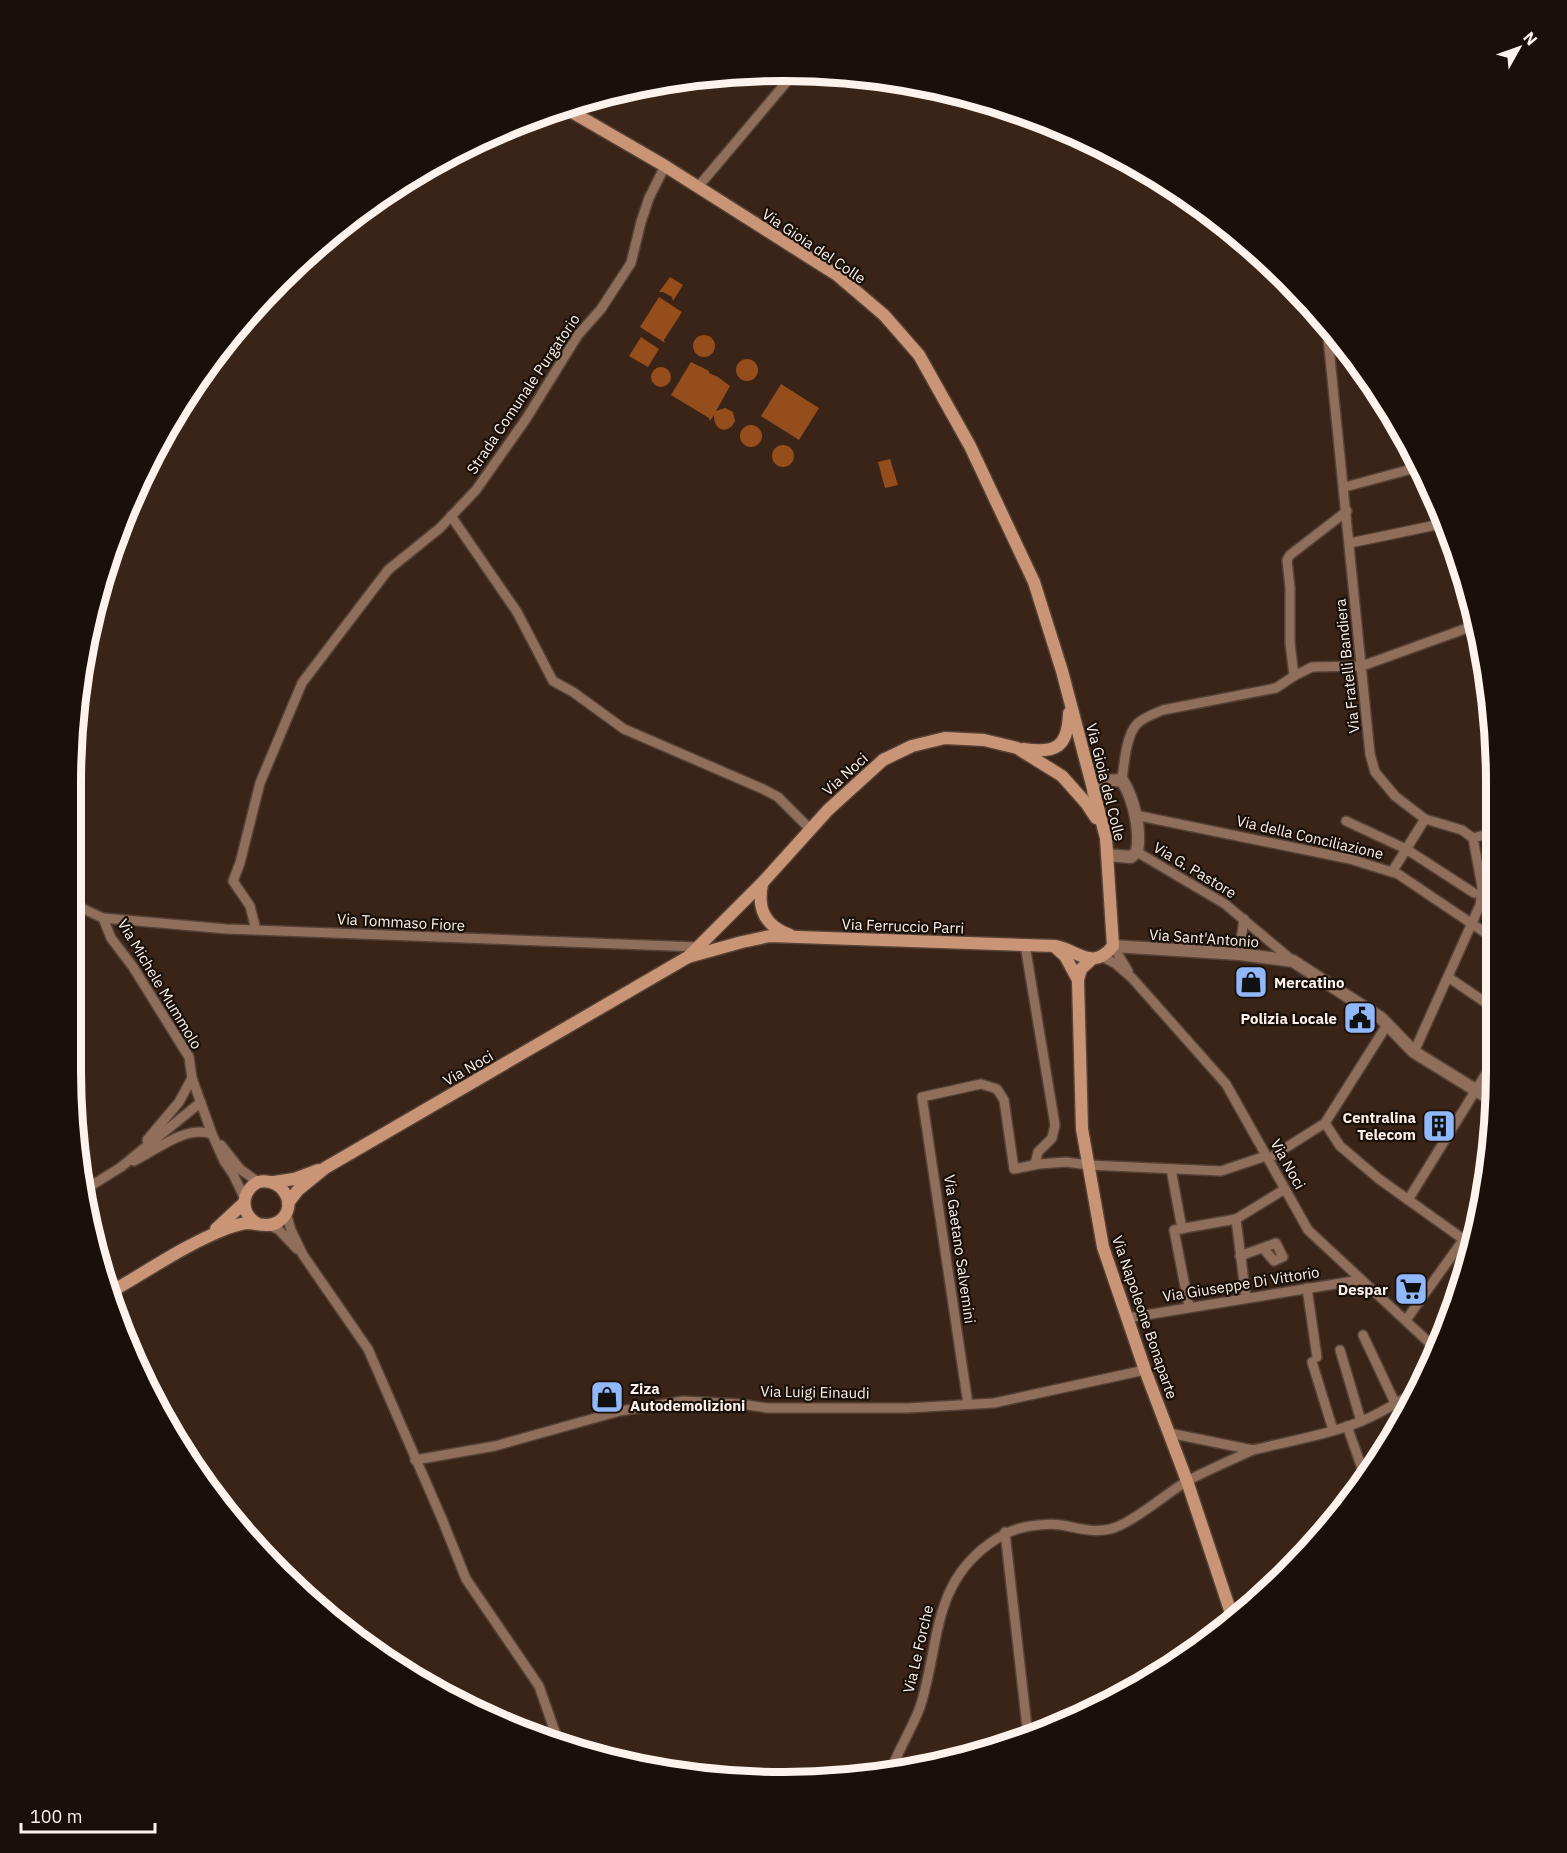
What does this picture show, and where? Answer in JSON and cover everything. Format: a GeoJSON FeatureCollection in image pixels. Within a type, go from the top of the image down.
{"type":"FeatureCollection","features":[{"type":"Feature","properties":{"kind":"main road","name":"Via Gioia del Colle"},"geometry":{"type":"LineString","coordinates":[[574,113],[665,166],[837,275],[884,315],[920,355],[970,446],[1034,582],[1069,697],[1104,829],[1113,946]]}},
{"type":"Feature","properties":{"kind":"main road"},"geometry":{"type":"LineString","coordinates":[[1017,748],[1041,751],[1054,748],[1065,741],[1069,726],[1069,697]]}},
{"type":"Feature","properties":{"kind":"main road","name":"Via Noci"},"geometry":{"type":"LineString","coordinates":[[287,1208],[298,1190],[325,1168],[688,957],[763,882],[828,810],[883,760],[912,746],[945,738],[984,740],[1017,748],[1062,776],[1086,803],[1104,829]]}},
{"type":"Feature","properties":{"kind":"main road"},"geometry":{"type":"LineString","coordinates":[[763,882],[760,906],[766,918],[780,932],[795,937]]}},
{"type":"Feature","properties":{"kind":"main road","name":"Via Ferruccio Parri"},"geometry":{"type":"LineString","coordinates":[[688,957],[770,936],[1054,946],[1066,948],[1085,959],[1096,957]]}},
{"type":"Feature","properties":{"kind":"main road","name":"Via Napoleone Bonaparte"},"geometry":{"type":"LineString","coordinates":[[1054,946],[1065,956],[1078,980],[1082,1129],[1103,1247],[1145,1370],[1187,1481],[1231,1611]]}},
{"type":"Feature","properties":{"kind":"main road"},"geometry":{"type":"LineString","coordinates":[[1078,980],[1081,969],[1113,946]]}},
{"type":"Feature","properties":{"kind":"main road","name":"Via Noci"},"geometry":{"type":"LineString","coordinates":[[274,1182],[294,1179],[325,1168]]}},
{"type":"Feature","properties":{"kind":"main road"},"geometry":{"type":"LineString","coordinates":[[116,1289],[198,1242],[229,1228],[244,1223],[263,1224],[279,1221],[287,1208],[283,1188],[274,1182],[258,1182],[249,1188],[244,1200],[224,1222],[198,1242]]}},
{"type":"Feature","properties":{"kind":"main road"},"geometry":{"type":"LineString","coordinates":[[244,1200],[249,1218],[263,1224]]}},
{"type":"Feature","properties":{"kind":"street"},"geometry":{"type":"LineString","coordinates":[[698,187],[787,81]]}},
{"type":"Feature","properties":{"kind":"street","name":"Strada Comunale Purgatorio"},"geometry":{"type":"LineString","coordinates":[[256,930],[250,906],[233,881],[240,863],[260,783],[302,683],[388,570],[440,528],[476,490],[526,419],[578,335],[602,309],[631,263],[640,222],[665,166]]}},
{"type":"Feature","properties":{"kind":"street","name":"Via Fratelli Bandiera"},"geometry":{"type":"LineString","coordinates":[[1328,340],[1370,754],[1375,772],[1395,796],[1425,819]]}},
{"type":"Feature","properties":{"kind":"street"},"geometry":{"type":"LineString","coordinates":[[1344,487],[1412,469]]}},
{"type":"Feature","properties":{"kind":"street"},"geometry":{"type":"LineString","coordinates":[[1294,676],[1290,643],[1290,588],[1287,560],[1290,555],[1347,511]]}},
{"type":"Feature","properties":{"kind":"street"},"geometry":{"type":"LineString","coordinates":[[451,516],[517,612],[553,681],[573,692],[624,729],[778,797],[811,830]]}},
{"type":"Feature","properties":{"kind":"street"},"geometry":{"type":"LineString","coordinates":[[1350,543],[1437,525]]}},
{"type":"Feature","properties":{"kind":"street"},"geometry":{"type":"LineString","coordinates":[[1107,855],[1131,856],[1137,852],[1135,815],[1129,791],[1122,780],[1127,747],[1135,725],[1145,718],[1163,710],[1276,688],[1312,668],[1362,666],[1468,628]]}},
{"type":"Feature","properties":{"kind":"street"},"geometry":{"type":"LineString","coordinates":[[1093,793],[1106,781],[1122,780]]}},
{"type":"Feature","properties":{"kind":"street","name":"Via della Conciliazione"},"geometry":{"type":"LineString","coordinates":[[1135,815],[1350,859],[1398,874],[1486,934]]}},
{"type":"Feature","properties":{"kind":"street"},"geometry":{"type":"LineString","coordinates":[[1392,872],[1425,819],[1462,830],[1473,838],[1482,887],[1480,905],[1414,1052]]}},
{"type":"Feature","properties":{"kind":"street"},"geometry":{"type":"LineString","coordinates":[[1346,821],[1406,849],[1474,893]]}},
{"type":"Feature","properties":{"kind":"street"},"geometry":{"type":"LineString","coordinates":[[1473,838],[1486,835]]}},
{"type":"Feature","properties":{"kind":"street","name":"Via G. Pastore"},"geometry":{"type":"LineString","coordinates":[[1137,852],[1226,904],[1293,961]]}},
{"type":"Feature","properties":{"kind":"street","name":"Via Michele Mummolo"},"geometry":{"type":"LineString","coordinates":[[81,908],[104,918],[111,938],[133,967],[189,1057],[192,1078],[212,1134],[244,1200]]}},
{"type":"Feature","properties":{"kind":"street","name":"Via Tommaso Fiore"},"geometry":{"type":"LineString","coordinates":[[104,918],[256,930],[466,940],[698,947]]}},
{"type":"Feature","properties":{"kind":"street"},"geometry":{"type":"LineString","coordinates":[[1239,954],[1244,919]]}},
{"type":"Feature","properties":{"kind":"street"},"geometry":{"type":"LineString","coordinates":[[1025,945],[1055,1125],[1052,1138],[1038,1152],[1035,1164],[1066,1162],[1221,1171],[1267,1157],[1325,1123],[1387,1025]]}},
{"type":"Feature","properties":{"kind":"street","name":"Via Sant'Antonio"},"geometry":{"type":"LineString","coordinates":[[1113,946],[1239,954],[1293,961]]}},
{"type":"Feature","properties":{"kind":"street","name":"Via Noci"},"geometry":{"type":"LineString","coordinates":[[1113,946],[1132,978]]}},
{"type":"Feature","properties":{"kind":"street","name":"Via Noci"},"geometry":{"type":"LineString","coordinates":[[1096,957],[1116,964],[1132,978],[1226,1084],[1308,1230],[1431,1344]]}},
{"type":"Feature","properties":{"kind":"street"},"geometry":{"type":"LineString","coordinates":[[1293,961],[1381,1018],[1414,1052],[1485,1096]]}},
{"type":"Feature","properties":{"kind":"street"},"geometry":{"type":"LineString","coordinates":[[1448,977],[1486,1002]]}},
{"type":"Feature","properties":{"kind":"street"},"geometry":{"type":"LineString","coordinates":[[1408,1200],[1486,1075]]}},
{"type":"Feature","properties":{"kind":"street"},"geometry":{"type":"LineString","coordinates":[[120,1167],[167,1117],[179,1102],[192,1078]]}},
{"type":"Feature","properties":{"kind":"street","name":"Via Gaetano Salvemini"},"geometry":{"type":"LineString","coordinates":[[968,1404],[922,1097],[981,1084],[997,1089],[1004,1100],[1014,1169],[1035,1164]]}},
{"type":"Feature","properties":{"kind":"street"},"geometry":{"type":"LineString","coordinates":[[91,1186],[120,1167],[201,1102]]}},
{"type":"Feature","properties":{"kind":"street"},"geometry":{"type":"LineString","coordinates":[[1325,1123],[1340,1146],[1379,1179],[1465,1241]]}},
{"type":"Feature","properties":{"kind":"street"},"geometry":{"type":"LineString","coordinates":[[120,1167],[187,1133],[201,1130],[212,1134]]}},
{"type":"Feature","properties":{"kind":"street","name":"Via Michele Mummolo"},"geometry":{"type":"LineString","coordinates":[[212,1134],[240,1169],[258,1182]]}},
{"type":"Feature","properties":{"kind":"street"},"geometry":{"type":"LineString","coordinates":[[1172,1169],[1189,1306]]}},
{"type":"Feature","properties":{"kind":"street"},"geometry":{"type":"LineString","coordinates":[[1178,1230],[1236,1219],[1285,1189]]}},
{"type":"Feature","properties":{"kind":"street"},"geometry":{"type":"LineString","coordinates":[[287,1208],[291,1230],[303,1255],[368,1349],[466,1579],[539,1686],[556,1734]]}},
{"type":"Feature","properties":{"kind":"street"},"geometry":{"type":"LineString","coordinates":[[1236,1219],[1246,1298]]}},
{"type":"Feature","properties":{"kind":"street"},"geometry":{"type":"LineString","coordinates":[[263,1224],[279,1230],[303,1255]]}},
{"type":"Feature","properties":{"kind":"street"},"geometry":{"type":"LineString","coordinates":[[1407,1320],[1463,1245]]}},
{"type":"Feature","properties":{"kind":"street"},"geometry":{"type":"LineString","coordinates":[[1240,1256],[1263,1248]]}},
{"type":"Feature","properties":{"kind":"street","name":"Via Giuseppe Di Vittorio"},"geometry":{"type":"LineString","coordinates":[[1127,1318],[1189,1306],[1360,1280]]}},
{"type":"Feature","properties":{"kind":"street"},"geometry":{"type":"LineString","coordinates":[[1307,1288],[1315,1360],[1333,1431]]}},
{"type":"Feature","properties":{"kind":"street"},"geometry":{"type":"LineString","coordinates":[[1363,1335],[1396,1405]]}},
{"type":"Feature","properties":{"kind":"street"},"geometry":{"type":"LineString","coordinates":[[1340,1350],[1361,1421]]}},
{"type":"Feature","properties":{"kind":"street","name":"Via Luigi Einaudi"},"geometry":{"type":"LineString","coordinates":[[415,1460],[495,1446],[620,1411],[682,1401],[741,1404],[767,1408],[908,1408],[994,1403],[1145,1370]]}},
{"type":"Feature","properties":{"kind":"street"},"geometry":{"type":"LineString","coordinates":[[1169,1434],[1253,1450],[1333,1431],[1361,1421],[1403,1401]]}},
{"type":"Feature","properties":{"kind":"street"},"geometry":{"type":"LineString","coordinates":[[1347,1426],[1362,1468]]}},
{"type":"Feature","properties":{"kind":"street","name":"Via Le Forche"},"geometry":{"type":"LineString","coordinates":[[894,1763],[919,1710],[930,1672],[944,1600],[959,1573],[973,1556],[1005,1532],[1042,1524],[1096,1531],[1113,1529],[1187,1481],[1253,1450]]}},
{"type":"Feature","properties":{"kind":"street"},"geometry":{"type":"LineString","coordinates":[[1005,1532],[1027,1728]]}},
{"type":"Feature","properties":{"kind":"shaded area"},"geometry":{"type":"Polygon","coordinates":[[[670,277],[683,285],[673,301],[672,297],[659,292],[670,277]]]}},
{"type":"Feature","properties":{"kind":"shaded area"},"geometry":{"type":"Polygon","coordinates":[[[659,297],[682,312],[664,340],[665,343],[640,327],[659,297]]]}},
{"type":"Feature","properties":{"kind":"shaded area"},"geometry":{"type":"Polygon","coordinates":[[[704,335],[712,338],[715,346],[712,354],[704,357],[696,354],[693,346],[696,338],[704,335]]]}},
{"type":"Feature","properties":{"kind":"shaded area"},"geometry":{"type":"Polygon","coordinates":[[[641,337],[659,349],[648,367],[629,356],[641,337]]]}},
{"type":"Feature","properties":{"kind":"shaded area"},"geometry":{"type":"Polygon","coordinates":[[[747,359],[755,362],[758,370],[755,378],[747,381],[739,378],[736,370],[739,362],[747,359]]]}},
{"type":"Feature","properties":{"kind":"shaded area"},"geometry":{"type":"Polygon","coordinates":[[[691,362],[730,386],[716,411],[725,408],[733,412],[735,421],[729,428],[725,430],[718,427],[714,415],[710,421],[709,418],[671,395],[691,362]]]}},
{"type":"Feature","properties":{"kind":"shaded area"},"geometry":{"type":"Polygon","coordinates":[[[657,367],[665,367],[671,373],[671,381],[665,387],[657,387],[651,381],[651,373],[657,367]]]}},
{"type":"Feature","properties":{"kind":"shaded area"},"geometry":{"type":"Polygon","coordinates":[[[781,384],[819,408],[799,440],[761,416],[781,384]]]}},
{"type":"Feature","properties":{"kind":"shaded area"},"geometry":{"type":"Polygon","coordinates":[[[751,425],[759,428],[762,436],[759,444],[751,447],[743,444],[740,436],[743,428],[751,425]]]}},
{"type":"Feature","properties":{"kind":"shaded area"},"geometry":{"type":"Polygon","coordinates":[[[783,445],[791,448],[794,456],[791,464],[783,467],[775,464],[772,456],[775,448],[783,445]]]}},
{"type":"Feature","properties":{"kind":"shaded area"},"geometry":{"type":"Polygon","coordinates":[[[890,459],[898,485],[885,488],[878,462],[890,459]]]}},
{"type":"Feature","properties":{"kind":"place","name":"Mercatino"},"geometry":{"type":"Point","coordinates":[1251,982]}},
{"type":"Feature","properties":{"kind":"place","name":"Polizia Locale"},"geometry":{"type":"Point","coordinates":[1360,1018]}},
{"type":"Feature","properties":{"kind":"place","name":"Centralina Telecom"},"geometry":{"type":"Point","coordinates":[1439,1126]}},
{"type":"Feature","properties":{"kind":"place","name":"Despar"},"geometry":{"type":"Point","coordinates":[1411,1289]}},
{"type":"Feature","properties":{"kind":"place","name":"Ziza Autodemolizioni"},"geometry":{"type":"Point","coordinates":[607,1397]}}]}
